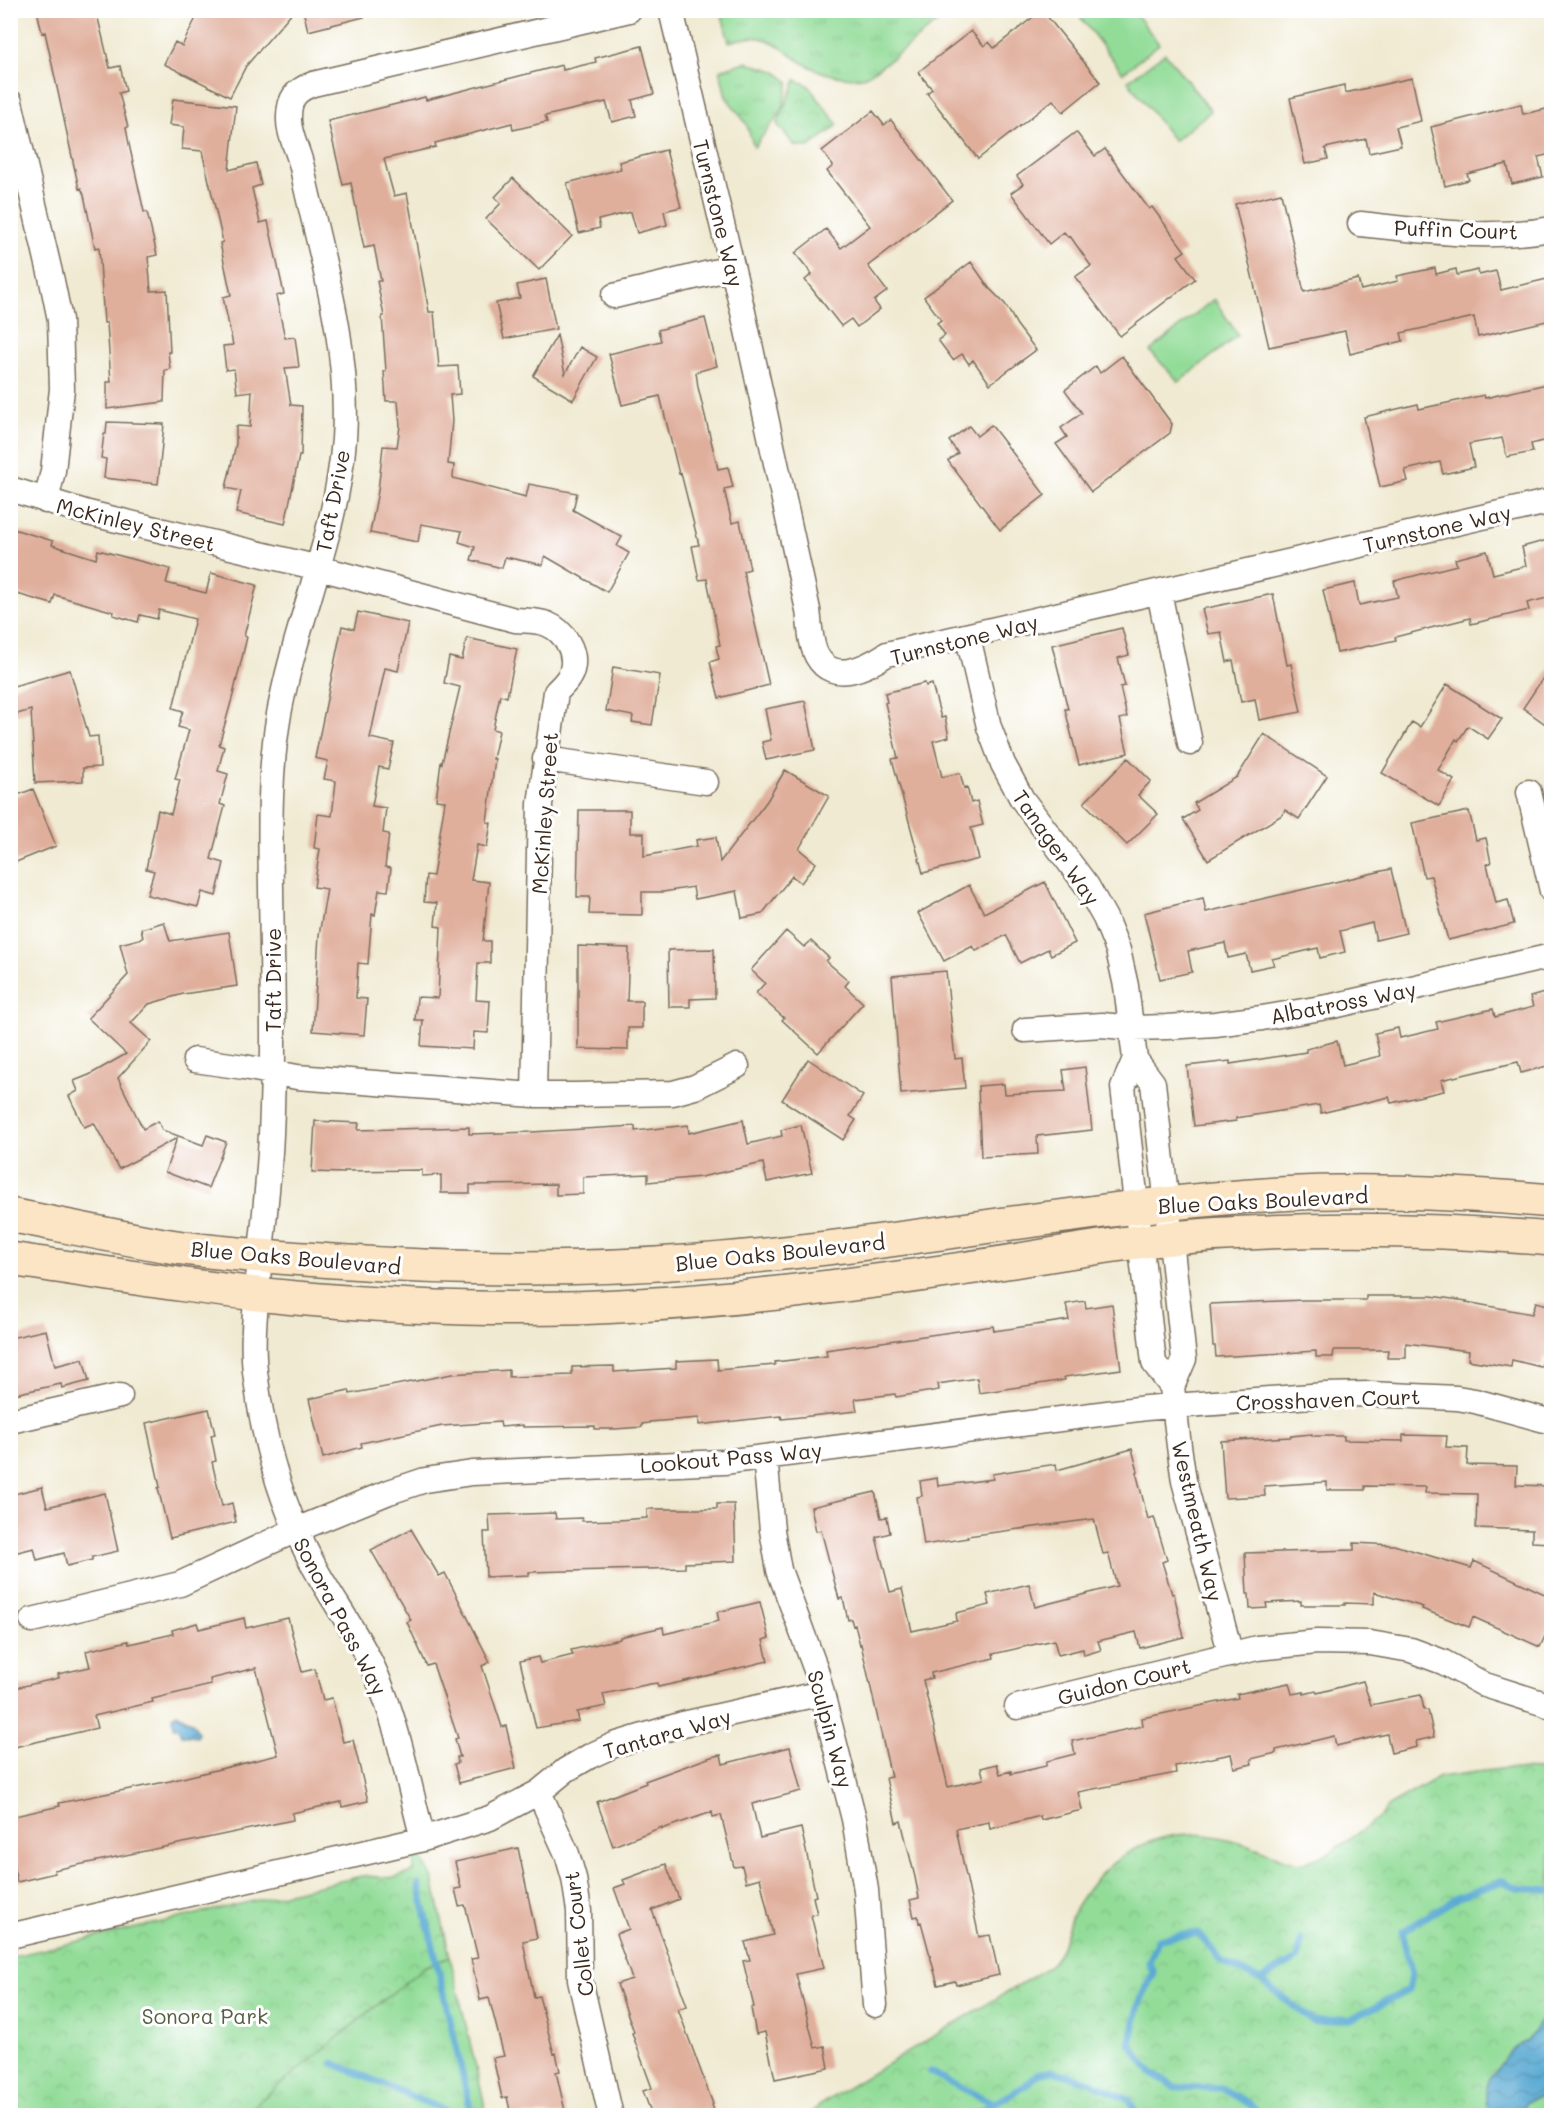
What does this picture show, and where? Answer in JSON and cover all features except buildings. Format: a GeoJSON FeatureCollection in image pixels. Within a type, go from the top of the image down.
{"type":"FeatureCollection","features":[{"type":"Feature","properties":{"kind":"main road","name":"Blue Oaks Boulevard"},"geometry":{"type":"LineString","coordinates":[[10,1215],[168,1245],[260,1255],[478,1270],[635,1266],[828,1249],[1152,1206],[1280,1194],[1352,1192],[1460,1194],[1551,1201]]}},
{"type":"Feature","properties":{"kind":"main road","name":"Blue Oaks Boulevard"},"geometry":{"type":"LineString","coordinates":[[10,1259],[257,1294],[386,1304],[553,1308],[638,1305],[844,1284],[1156,1240],[1279,1231],[1353,1230],[1551,1239]]}},
{"type":"Feature","properties":{"kind":"street","name":"Taft Drive"},"geometry":{"type":"LineString","coordinates":[[260,1255],[271,1137],[271,844],[274,756],[279,714],[287,679],[335,503],[341,469],[344,425],[344,376],[336,318],[300,158],[288,125],[292,96],[302,88],[346,75],[629,10]]}},
{"type":"Feature","properties":{"kind":"street","name":"Turnstone Way"},"geometry":{"type":"LineString","coordinates":[[671,10],[743,312],[817,656],[826,667],[839,672],[855,671],[887,654],[1551,501]]}},
{"type":"Feature","properties":{"kind":"street"},"geometry":{"type":"LineString","coordinates":[[10,102],[60,321],[62,389],[52,471],[45,501]]}},
{"type":"Feature","properties":{"kind":"street","name":"Puffin Court"},"geometry":{"type":"LineString","coordinates":[[1360,224],[1477,235],[1551,230]]}},
{"type":"Feature","properties":{"kind":"street"},"geometry":{"type":"LineString","coordinates":[[614,296],[731,268]]}},
{"type":"Feature","properties":{"kind":"street","name":"McKinley Street"},"geometry":{"type":"LineString","coordinates":[[10,489],[88,513],[319,568],[515,620],[545,623],[558,630],[568,641],[572,654],[572,669],[566,682],[556,692],[540,804],[534,1095]]}},
{"type":"Feature","properties":{"kind":"street"},"geometry":{"type":"LineString","coordinates":[[1159,592],[1190,743]]}},
{"type":"Feature","properties":{"kind":"street","name":"Tanager Way"},"geometry":{"type":"LineString","coordinates":[[968,637],[988,727],[1003,764],[1022,799],[1087,886],[1105,918],[1118,950],[1133,1028],[1135,1059],[1153,1083],[1152,1206],[1156,1240]]}},
{"type":"Feature","properties":{"kind":"street"},"geometry":{"type":"LineString","coordinates":[[545,759],[706,782]]}},
{"type":"Feature","properties":{"kind":"street"},"geometry":{"type":"LineString","coordinates":[[1529,792],[1551,891]]}},
{"type":"Feature","properties":{"kind":"street","name":"Albatross Way"},"geometry":{"type":"LineString","coordinates":[[1025,1030],[1101,1025],[1133,1028],[1215,1024],[1298,1013],[1551,956]]}},
{"type":"Feature","properties":{"kind":"street"},"geometry":{"type":"LineString","coordinates":[[195,1060],[304,1077],[534,1095],[673,1093],[695,1087],[737,1066]]}},
{"type":"Feature","properties":{"kind":"street","name":"Westmeath Way"},"geometry":{"type":"LineString","coordinates":[[1156,1240],[1154,1363],[1173,1396],[1185,1481],[1231,1654]]}},
{"type":"Feature","properties":{"kind":"street","name":"Sonora Pass Way"},"geometry":{"type":"LineString","coordinates":[[260,1255],[253,1353],[261,1412],[277,1477],[296,1530],[318,1575],[373,1668],[397,1733],[423,1839]]}},
{"type":"Feature","properties":{"kind":"street","name":"Crosshaven Court"},"geometry":{"type":"LineString","coordinates":[[1173,1396],[1425,1395],[1475,1401],[1551,1422]]}},
{"type":"Feature","properties":{"kind":"street"},"geometry":{"type":"LineString","coordinates":[[10,1421],[120,1396]]}},
{"type":"Feature","properties":{"kind":"street","name":"Lookout Pass Way"},"geometry":{"type":"LineString","coordinates":[[32,1620],[180,1584],[296,1530],[389,1492],[425,1480],[472,1473],[689,1464],[765,1457],[1173,1396]]}},
{"type":"Feature","properties":{"kind":"street","name":"Sculpin Way"},"geometry":{"type":"LineString","coordinates":[[765,1457],[772,1530],[779,1570],[810,1650],[844,1777],[861,1856],[875,2005]]}},
{"type":"Feature","properties":{"kind":"street","name":"Guidon Court"},"geometry":{"type":"LineString","coordinates":[[1017,1707],[1257,1648],[1317,1642],[1353,1642],[1411,1650],[1485,1685],[1548,1705]]}},
{"type":"Feature","properties":{"kind":"street","name":"Tantara Way"},"geometry":{"type":"LineString","coordinates":[[423,1839],[490,1818],[539,1792],[566,1770],[614,1745],[683,1724],[822,1693]]}},
{"type":"Feature","properties":{"kind":"street","name":"Collet Court"},"geometry":{"type":"LineString","coordinates":[[539,1792],[567,1854],[574,1878],[579,1911],[580,1980],[611,2115]]}},
{"type":"Feature","properties":{"kind":"street"},"geometry":{"type":"LineString","coordinates":[[10,1936],[423,1839]]}},
{"type":"Feature","properties":{"kind":"green space"},"geometry":{"type":"Polygon","coordinates":[[[721,10],[951,11],[879,68],[862,77],[854,78],[814,69],[776,44],[756,37],[729,42],[721,10]]]}},
{"type":"Feature","properties":{"kind":"green space"},"geometry":{"type":"Polygon","coordinates":[[[1081,10],[1134,11],[1159,44],[1123,73],[1077,13],[1081,10]]]}},
{"type":"Feature","properties":{"kind":"green space"},"geometry":{"type":"Polygon","coordinates":[[[1165,53],[1211,111],[1174,141],[1128,81],[1165,53]]]}},
{"type":"Feature","properties":{"kind":"green space"},"geometry":{"type":"Polygon","coordinates":[[[745,62],[775,71],[789,82],[782,111],[754,147],[746,123],[726,97],[720,70],[745,62]]]}},
{"type":"Feature","properties":{"kind":"green space"},"geometry":{"type":"Polygon","coordinates":[[[796,80],[808,85],[838,125],[809,147],[795,146],[777,124],[796,80]]]}},
{"type":"Feature","properties":{"kind":"green space"},"geometry":{"type":"Polygon","coordinates":[[[1214,299],[1238,335],[1179,382],[1150,351],[1214,299]]]}},
{"type":"Feature","properties":{"kind":"green space"},"geometry":{"type":"Polygon","coordinates":[[[1500,1769],[1551,1770],[1551,2115],[806,2116],[824,2102],[1049,1966],[1061,1949],[1076,1907],[1087,1890],[1114,1862],[1147,1843],[1185,1834],[1205,1835],[1240,1843],[1297,1863],[1309,1861],[1330,1853],[1379,1818],[1390,1805],[1439,1777],[1500,1769]]]}},
{"type":"Feature","properties":{"kind":"green space","name":"Sonora Park"},"geometry":{"type":"Polygon","coordinates":[[[414,1844],[433,1879],[450,1957],[424,1967],[250,2109],[231,2116],[11,2115],[10,1957],[362,1876],[395,1878],[414,1871],[414,1844]]]}},
{"type":"Feature","properties":{"kind":"green space"},"geometry":{"type":"Polygon","coordinates":[[[450,1957],[487,2115],[64,2116],[424,1967],[450,1957]]]}},
{"type":"Feature","properties":{"kind":"water"},"geometry":{"type":"Polygon","coordinates":[[[177,1713],[192,1722],[199,1734],[197,1737],[181,1735],[178,1728],[174,1727],[173,1716],[177,1713]]]}},
{"type":"Feature","properties":{"kind":"water"},"geometry":{"type":"Polygon","coordinates":[[[1551,2010],[1551,2043],[1546,2055],[1541,2095],[1525,2102],[1524,2108],[1510,2115],[1492,2112],[1486,2103],[1486,2089],[1490,2078],[1511,2050],[1528,2040],[1541,2020],[1551,2010]]]}},
{"type":"Feature","properties":{"kind":"waterway"},"geometry":{"type":"LineString","coordinates":[[1262,2116],[1248,2103],[1221,2088],[1176,2087],[1152,2074],[1130,2044],[1139,2004],[1153,1973],[1149,1962],[1158,1939],[1198,1933],[1222,1962],[1261,1980],[1314,2022],[1351,2019],[1409,1990],[1412,1975],[1402,1932],[1458,1897],[1503,1881],[1517,1888],[1552,1891]]}},
{"type":"Feature","properties":{"kind":"waterway"},"geometry":{"type":"LineString","coordinates":[[419,1885],[472,2116]]}},
{"type":"Feature","properties":{"kind":"waterway"},"geometry":{"type":"LineString","coordinates":[[1261,1980],[1298,1958],[1301,1939]]}},
{"type":"Feature","properties":{"kind":"waterway"},"geometry":{"type":"LineString","coordinates":[[333,2063],[458,2116]]}},
{"type":"Feature","properties":{"kind":"waterway"},"geometry":{"type":"LineString","coordinates":[[971,2116],[1025,2086],[1037,2074],[1052,2071],[1091,2082],[1129,2100],[1138,2116]]}},
{"type":"Feature","properties":{"kind":"waterway"},"geometry":{"type":"LineString","coordinates":[[930,2072],[993,2103]]}},
{"type":"Feature","properties":{"kind":"waterway"},"geometry":{"type":"LineString","coordinates":[[1485,2116],[1493,2102]]}}]}
